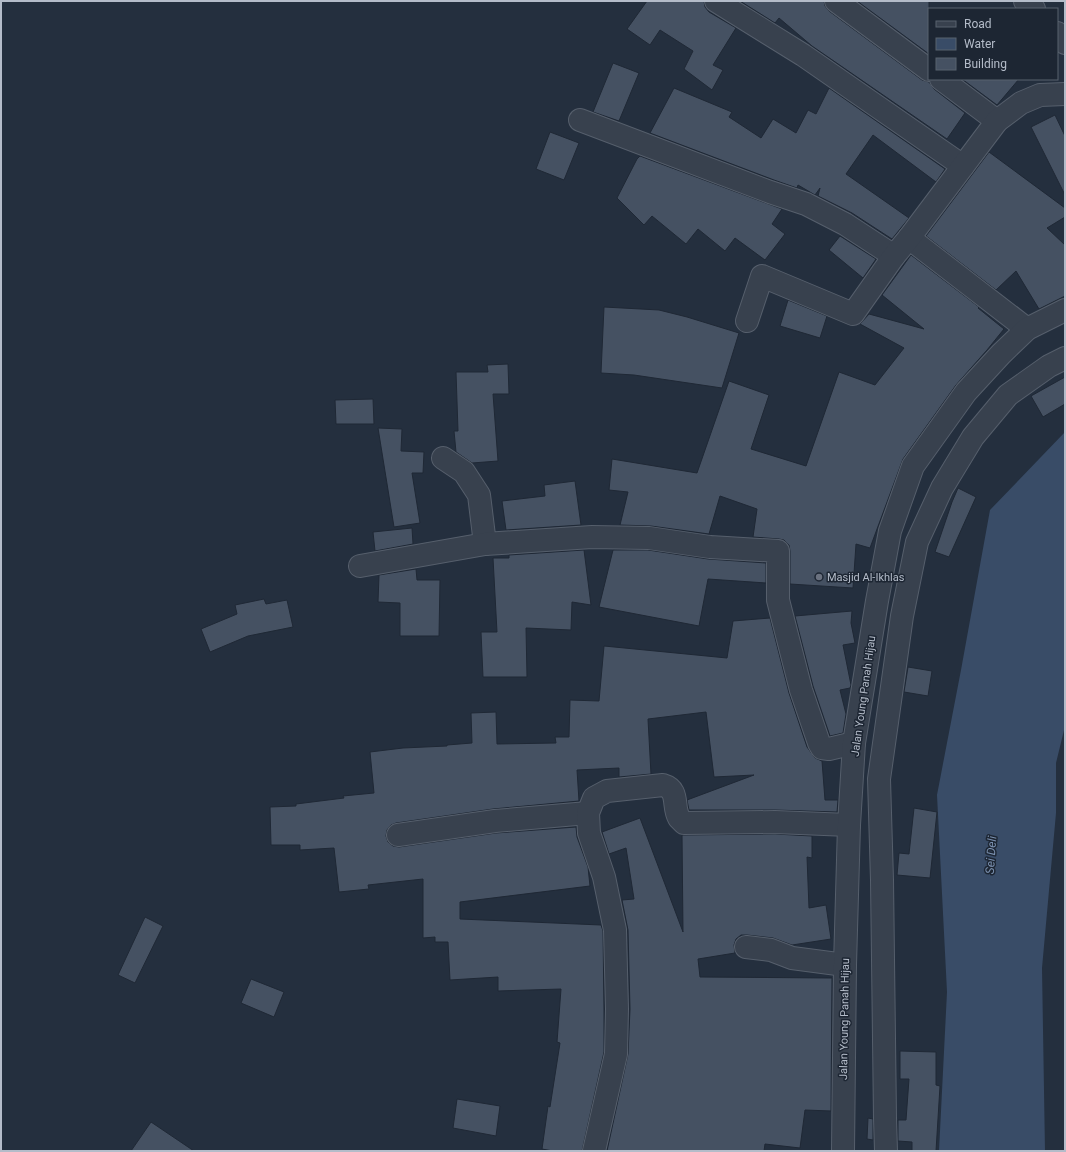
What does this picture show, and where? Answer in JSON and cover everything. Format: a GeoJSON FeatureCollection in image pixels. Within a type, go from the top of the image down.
{"type":"FeatureCollection","features":[{"type":"Feature","properties":{"kind":"street"},"geometry":{"type":"LineString","coordinates":[[716,1],[803,55],[963,166]]}},
{"type":"Feature","properties":{"kind":"street"},"geometry":{"type":"LineString","coordinates":[[836,1],[928,69]]}},
{"type":"Feature","properties":{"kind":"street"},"geometry":{"type":"LineString","coordinates":[[1025,1],[1033,8]]}},
{"type":"Feature","properties":{"kind":"street"},"geometry":{"type":"LineString","coordinates":[[1058,34],[1065,43]]}},
{"type":"Feature","properties":{"kind":"street"},"geometry":{"type":"LineString","coordinates":[[942,80],[997,121]]}},
{"type":"Feature","properties":{"kind":"street"},"geometry":{"type":"LineString","coordinates":[[747,320],[762,276],[853,314],[894,256],[997,121],[1021,103],[1040,95],[1065,94]]}},
{"type":"Feature","properties":{"kind":"street"},"geometry":{"type":"LineString","coordinates":[[580,120],[770,192],[806,204],[845,224],[894,256]]}},
{"type":"Feature","properties":{"kind":"street"},"geometry":{"type":"LineString","coordinates":[[909,238],[1027,329]]}},
{"type":"Feature","properties":{"kind":"street","name":"Jalan Young Panah Hijau"},"geometry":{"type":"LineString","coordinates":[[843,1151],[844,965],[849,825],[854,743],[890,531],[913,466],[966,392],[1001,354],[1027,329],[1065,310]]}},
{"type":"Feature","properties":{"kind":"street"},"geometry":{"type":"LineString","coordinates":[[886,1151],[879,779],[902,616],[917,542],[942,488],[973,436],[1008,395],[1049,366],[1065,358]]}},
{"type":"Feature","properties":{"kind":"street"},"geometry":{"type":"LineString","coordinates":[[443,458],[464,472],[479,496],[485,544]]}},
{"type":"Feature","properties":{"kind":"street"},"geometry":{"type":"LineString","coordinates":[[360,566],[485,544],[592,537],[649,538],[710,547],[778,551],[778,600],[801,690],[819,743],[822,748],[829,749],[854,743]]}},
{"type":"Feature","properties":{"kind":"street"},"geometry":{"type":"LineString","coordinates":[[594,1151],[616,1054],[617,1001],[615,930],[604,877],[589,833],[588,813],[594,798],[607,791],[663,785],[673,791],[679,817],[684,823],[775,822],[849,825]]}},
{"type":"Feature","properties":{"kind":"street"},"geometry":{"type":"LineString","coordinates":[[398,835],[495,821],[588,813]]}},
{"type":"Feature","properties":{"kind":"street"},"geometry":{"type":"LineString","coordinates":[[746,947],[771,950],[792,958],[844,965]]}},
{"type":"Feature","properties":{"kind":"water","name":"Sei Deli"},"geometry":{"type":"Polygon","coordinates":[[[1065,432],[1065,726],[1056,763],[1056,813],[1042,968],[1045,1151],[939,1151],[947,992],[937,795],[990,510],[1065,432]]]}},
{"type":"Feature","properties":{"kind":"building"},"geometry":{"type":"Polygon","coordinates":[[[647,1],[704,1],[705,7],[709,12],[736,28],[713,65],[723,70],[712,90],[684,69],[693,51],[660,30],[650,45],[627,29],[647,1]]]}},
{"type":"Feature","properties":{"kind":"building"},"geometry":{"type":"Polygon","coordinates":[[[740,1],[824,1],[825,6],[829,11],[922,80],[929,82],[934,89],[965,113],[947,139],[812,46],[779,18],[775,23],[740,1]]]}},
{"type":"Feature","properties":{"kind":"building"},"geometry":{"type":"Polygon","coordinates":[[[857,1],[929,1],[928,53],[857,1]]]}},
{"type":"Feature","properties":{"kind":"building"},"geometry":{"type":"Polygon","coordinates":[[[613,63],[639,73],[619,121],[593,112],[613,63]]]}},
{"type":"Feature","properties":{"kind":"building"},"geometry":{"type":"Polygon","coordinates":[[[963,80],[1018,80],[997,105],[963,80]]]}},
{"type":"Feature","properties":{"kind":"building"},"geometry":{"type":"Polygon","coordinates":[[[674,88],[732,112],[729,117],[761,138],[773,119],[796,133],[808,110],[816,114],[829,88],[945,169],[936,182],[873,135],[846,174],[909,218],[892,239],[852,213],[818,196],[820,188],[815,195],[798,185],[797,188],[774,180],[650,133],[674,88]]]}},
{"type":"Feature","properties":{"kind":"building"},"geometry":{"type":"Polygon","coordinates":[[[1055,115],[1065,136],[1065,195],[1031,127],[1055,115]]]}},
{"type":"Feature","properties":{"kind":"building"},"geometry":{"type":"Polygon","coordinates":[[[550,132],[579,143],[564,180],[536,169],[550,132]]]}},
{"type":"Feature","properties":{"kind":"building"},"geometry":{"type":"Polygon","coordinates":[[[989,152],[1065,208],[1065,217],[1047,228],[1065,245],[1065,296],[1039,309],[1016,271],[996,290],[926,236],[989,152]]]}},
{"type":"Feature","properties":{"kind":"building"},"geometry":{"type":"Polygon","coordinates":[[[640,156],[782,209],[772,224],[785,234],[765,260],[735,238],[725,251],[698,229],[686,244],[652,216],[644,225],[617,198],[640,156]]]}},
{"type":"Feature","properties":{"kind":"building"},"geometry":{"type":"Polygon","coordinates":[[[840,236],[876,259],[863,278],[829,250],[840,236]]]}},
{"type":"Feature","properties":{"kind":"building"},"geometry":{"type":"Polygon","coordinates":[[[911,255],[979,307],[978,308],[1004,329],[956,385],[903,459],[870,548],[856,544],[853,588],[790,584],[789,545],[784,540],[753,537],[757,509],[720,496],[709,534],[651,526],[620,525],[628,492],[609,490],[612,459],[697,473],[729,381],[769,395],[751,449],[806,466],[839,372],[875,385],[904,348],[860,324],[869,314],[924,329],[882,295],[911,255]]]}},
{"type":"Feature","properties":{"kind":"building"},"geometry":{"type":"Polygon","coordinates":[[[788,300],[827,316],[820,338],[780,326],[788,300]]]}},
{"type":"Feature","properties":{"kind":"building"},"geometry":{"type":"Polygon","coordinates":[[[604,307],[659,310],[739,333],[722,388],[634,375],[601,373],[604,307]]]}},
{"type":"Feature","properties":{"kind":"building"},"geometry":{"type":"Polygon","coordinates":[[[508,364],[509,394],[493,394],[498,461],[472,463],[456,452],[454,431],[458,431],[456,372],[488,372],[487,365],[508,364]]]}},
{"type":"Feature","properties":{"kind":"building"},"geometry":{"type":"Polygon","coordinates":[[[1065,377],[1065,404],[1043,417],[1031,396],[1065,377]]]}},
{"type":"Feature","properties":{"kind":"building"},"geometry":{"type":"Polygon","coordinates":[[[373,399],[374,424],[336,424],[335,400],[373,399]]]}},
{"type":"Feature","properties":{"kind":"building"},"geometry":{"type":"Polygon","coordinates":[[[378,428],[402,429],[401,451],[424,452],[423,473],[412,473],[420,523],[394,527],[378,428]]]}},
{"type":"Feature","properties":{"kind":"building"},"geometry":{"type":"Polygon","coordinates":[[[575,481],[581,525],[506,530],[502,501],[545,496],[544,485],[575,481]]]}},
{"type":"Feature","properties":{"kind":"building"},"geometry":{"type":"Polygon","coordinates":[[[958,488],[976,497],[949,557],[935,552],[958,488]]]}},
{"type":"Feature","properties":{"kind":"building"},"geometry":{"type":"Polygon","coordinates":[[[412,528],[413,544],[375,551],[373,532],[412,528]]]}},
{"type":"Feature","properties":{"kind":"building"},"geometry":{"type":"Polygon","coordinates":[[[584,550],[591,605],[572,602],[571,630],[526,628],[527,677],[483,677],[481,632],[497,632],[493,558],[509,558],[509,555],[584,550]]]}},
{"type":"Feature","properties":{"kind":"building"},"geometry":{"type":"Polygon","coordinates":[[[613,550],[648,550],[708,559],[766,563],[766,583],[708,579],[699,626],[599,607],[613,550]]]}},
{"type":"Feature","properties":{"kind":"building"},"geometry":{"type":"Polygon","coordinates":[[[416,569],[417,580],[440,580],[439,636],[400,636],[400,603],[378,602],[379,575],[416,569]]]}},
{"type":"Feature","properties":{"kind":"building"},"geometry":{"type":"Polygon","coordinates":[[[264,599],[266,604],[287,600],[293,627],[248,636],[210,652],[201,629],[237,614],[235,605],[264,599]]]}},
{"type":"Feature","properties":{"kind":"building"},"geometry":{"type":"Polygon","coordinates":[[[852,611],[851,623],[855,643],[843,645],[851,685],[850,688],[840,690],[846,714],[843,733],[830,736],[813,686],[795,616],[852,611]]]}},
{"type":"Feature","properties":{"kind":"building"},"geometry":{"type":"Polygon","coordinates":[[[770,618],[789,693],[807,747],[815,758],[822,761],[825,800],[838,800],[837,812],[689,810],[687,800],[754,775],[714,777],[706,712],[648,719],[651,774],[619,777],[619,768],[577,770],[579,801],[493,809],[396,823],[391,825],[387,830],[386,836],[388,842],[393,846],[399,847],[496,833],[576,827],[577,837],[588,867],[590,886],[460,902],[460,919],[601,925],[603,931],[604,1052],[582,1151],[553,1151],[542,1149],[548,1106],[550,1107],[560,1043],[557,1042],[561,989],[498,991],[498,977],[450,980],[448,942],[435,942],[435,937],[423,938],[423,879],[368,885],[369,889],[339,892],[334,848],[300,850],[300,845],[271,845],[270,807],[296,806],[296,804],[344,798],[343,796],[374,793],[370,752],[472,743],[471,713],[496,712],[497,744],[556,743],[555,737],[569,737],[570,700],[599,701],[604,646],[727,658],[733,621],[770,618]]]}},
{"type":"Feature","properties":{"kind":"building"},"geometry":{"type":"Polygon","coordinates":[[[908,667],[932,671],[928,696],[904,692],[908,667]]]}},
{"type":"Feature","properties":{"kind":"building"},"geometry":{"type":"Polygon","coordinates":[[[914,808],[937,812],[930,878],[897,875],[899,853],[909,854],[914,808]]]}},
{"type":"Feature","properties":{"kind":"building"},"geometry":{"type":"Polygon","coordinates":[[[640,818],[683,932],[682,835],[775,834],[812,836],[812,858],[807,857],[809,908],[826,905],[831,939],[792,945],[773,938],[741,935],[736,939],[734,945],[735,953],[698,959],[700,977],[832,978],[831,1111],[805,1110],[800,1148],[765,1144],[764,1151],[607,1151],[628,1054],[630,1009],[628,930],[622,900],[634,899],[626,848],[609,854],[602,832],[640,818]]]}},
{"type":"Feature","properties":{"kind":"building"},"geometry":{"type":"Polygon","coordinates":[[[145,917],[163,926],[135,983],[118,975],[145,917]]]}},
{"type":"Feature","properties":{"kind":"building"},"geometry":{"type":"Polygon","coordinates":[[[251,979],[284,992],[274,1017],[241,1003],[251,979]]]}},
{"type":"Feature","properties":{"kind":"building"},"geometry":{"type":"Polygon","coordinates":[[[900,1051],[936,1052],[936,1085],[940,1086],[936,1151],[912,1151],[912,1142],[898,1141],[898,1120],[906,1120],[909,1079],[900,1079],[900,1051]]]}},
{"type":"Feature","properties":{"kind":"building"},"geometry":{"type":"Polygon","coordinates":[[[457,1099],[500,1106],[496,1136],[453,1128],[457,1099]]]}},
{"type":"Feature","properties":{"kind":"building"},"geometry":{"type":"Polygon","coordinates":[[[868,1118],[873,1119],[873,1140],[867,1139],[868,1118]]]}},
{"type":"Feature","properties":{"kind":"building"},"geometry":{"type":"Polygon","coordinates":[[[151,1122],[194,1151],[131,1151],[151,1122]]]}},
{"type":"Feature","properties":{"kind":"place","name":"Masjid Al-Ikhlas"},"geometry":{"type":"Point","coordinates":[819,577]}}]}
